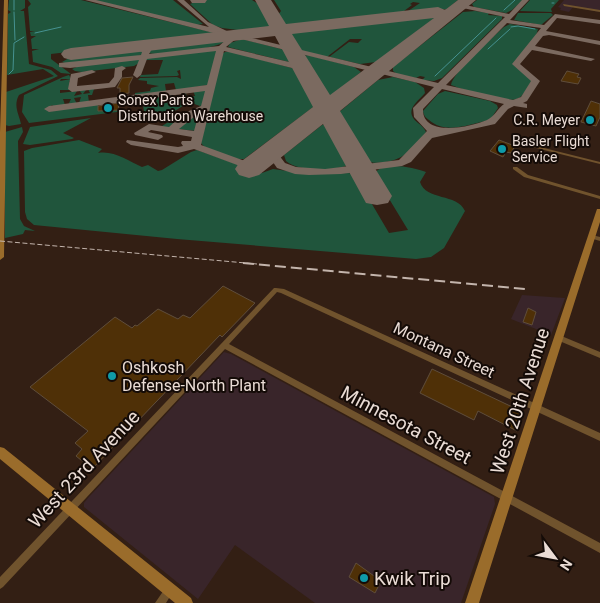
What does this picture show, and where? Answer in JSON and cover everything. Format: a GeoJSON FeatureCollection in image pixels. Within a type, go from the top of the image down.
{"type":"FeatureCollection","features":[{"type":"Feature","properties":{"kind":"main road","name":"West 20th Avenue"},"geometry":{"type":"LineString","coordinates":[[472,603],[559,338],[596,238],[600,210]]}},
{"type":"Feature","properties":{"kind":"street"},"geometry":{"type":"LineString","coordinates":[[0,257],[6,0]]}},
{"type":"Feature","properties":{"kind":"street"},"geometry":{"type":"LineString","coordinates":[[564,5],[600,11]]}},
{"type":"Feature","properties":{"kind":"street"},"geometry":{"type":"LineString","coordinates":[[530,145],[600,163]]}},
{"type":"Feature","properties":{"kind":"street"},"geometry":{"type":"LineString","coordinates":[[515,168],[526,176],[600,198]]}},
{"type":"Feature","properties":{"kind":"street","name":"West 23rd Avenue"},"geometry":{"type":"LineString","coordinates":[[0,584],[276,290]]}},
{"type":"Feature","properties":{"kind":"street","name":"Montana Street"},"geometry":{"type":"LineString","coordinates":[[276,290],[282,291],[600,437]]}},
{"type":"Feature","properties":{"kind":"street"},"geometry":{"type":"LineString","coordinates":[[559,338],[600,355]]}},
{"type":"Feature","properties":{"kind":"street","name":"Minnesota Street"},"geometry":{"type":"LineString","coordinates":[[224,345],[600,548]]}},
{"type":"Feature","properties":{"kind":"street"},"geometry":{"type":"LineString","coordinates":[[0,452],[186,603]]}},
{"type":"Feature","properties":{"kind":"street"},"geometry":{"type":"LineString","coordinates":[[160,603],[170,589]]}},
{"type":"Feature","properties":{"kind":"shaded area"},"geometry":{"type":"Polygon","coordinates":[[[564,0],[600,0],[600,12],[573,7],[569,12],[560,10],[561,8],[558,7],[564,0]]]}},
{"type":"Feature","properties":{"kind":"shaded area"},"geometry":{"type":"Polygon","coordinates":[[[522,295],[565,298],[551,335],[511,319],[522,295]]]}},
{"type":"Feature","properties":{"kind":"shaded area"},"geometry":{"type":"Polygon","coordinates":[[[224,352],[231,354],[494,497],[495,504],[461,603],[315,603],[235,545],[198,599],[84,507],[84,503],[88,498],[224,352]]]}},
{"type":"Feature","properties":{"kind":"green space"},"geometry":{"type":"Polygon","coordinates":[[[9,0],[25,0],[25,8],[20,11],[24,11],[29,64],[51,70],[58,76],[19,95],[16,106],[21,124],[9,126],[5,125],[6,92],[54,76],[43,69],[7,75],[8,14],[11,12],[8,10],[9,0]]]}},
{"type":"Feature","properties":{"kind":"green space"},"geometry":{"type":"Polygon","coordinates":[[[28,0],[81,0],[219,34],[51,54],[51,59],[71,74],[61,73],[52,67],[33,62],[32,51],[39,49],[32,49],[31,39],[36,36],[31,36],[30,32],[35,31],[30,31],[28,7],[31,4],[28,0]]]}},
{"type":"Feature","properties":{"kind":"green space"},"geometry":{"type":"Polygon","coordinates":[[[93,0],[173,0],[203,24],[197,25],[93,0]]]}},
{"type":"Feature","properties":{"kind":"green space"},"geometry":{"type":"Polygon","coordinates":[[[200,0],[252,0],[260,5],[273,27],[246,31],[213,25],[190,4],[200,0]]]}},
{"type":"Feature","properties":{"kind":"green space"},"geometry":{"type":"Polygon","coordinates":[[[274,0],[458,0],[447,9],[405,13],[420,3],[413,2],[410,4],[412,5],[400,14],[285,26],[278,15],[281,11],[274,0]]]}},
{"type":"Feature","properties":{"kind":"green space"},"geometry":{"type":"Polygon","coordinates":[[[477,0],[523,0],[506,13],[474,7],[472,4],[477,0]]]}},
{"type":"Feature","properties":{"kind":"green space"},"geometry":{"type":"Polygon","coordinates":[[[530,0],[559,0],[551,9],[552,12],[520,11],[530,0]]]}},
{"type":"Feature","properties":{"kind":"green space"},"geometry":{"type":"Polygon","coordinates":[[[463,12],[489,13],[488,15],[502,16],[502,19],[442,78],[434,81],[422,80],[425,77],[420,76],[416,78],[397,74],[393,71],[393,67],[463,12]]]}},
{"type":"Feature","properties":{"kind":"green space"},"geometry":{"type":"Polygon","coordinates":[[[518,13],[551,13],[553,15],[541,25],[514,20],[518,13]]]}},
{"type":"Feature","properties":{"kind":"green space"},"geometry":{"type":"Polygon","coordinates":[[[440,14],[376,62],[360,64],[329,57],[349,42],[358,43],[362,39],[350,39],[327,57],[299,50],[288,31],[440,14]]]}},
{"type":"Feature","properties":{"kind":"green space"},"geometry":{"type":"Polygon","coordinates":[[[510,24],[538,29],[536,36],[514,63],[515,66],[532,79],[523,95],[513,100],[505,100],[451,85],[458,72],[474,55],[504,27],[510,24]]]}},
{"type":"Feature","properties":{"kind":"green space"},"geometry":{"type":"Polygon","coordinates":[[[242,39],[285,50],[293,63],[228,47],[230,43],[242,39]]]}},
{"type":"Feature","properties":{"kind":"green space"},"geometry":{"type":"Polygon","coordinates":[[[218,40],[224,42],[187,52],[149,53],[150,49],[154,47],[218,40]]]}},
{"type":"Feature","properties":{"kind":"green space"},"geometry":{"type":"Polygon","coordinates":[[[137,49],[144,50],[143,54],[71,65],[62,62],[71,57],[137,49]]]}},
{"type":"Feature","properties":{"kind":"green space"},"geometry":{"type":"Polygon","coordinates":[[[212,49],[218,52],[208,85],[176,90],[174,83],[165,84],[166,91],[135,95],[135,93],[150,91],[151,88],[159,86],[147,84],[147,81],[138,80],[140,78],[177,77],[181,79],[180,70],[177,71],[179,75],[177,76],[140,77],[141,75],[158,74],[163,60],[145,60],[147,58],[212,49]]]}},
{"type":"Feature","properties":{"kind":"green space"},"geometry":{"type":"Polygon","coordinates":[[[233,52],[292,68],[297,71],[316,105],[244,159],[221,155],[201,143],[222,54],[233,52]]]}},
{"type":"Feature","properties":{"kind":"green space"},"geometry":{"type":"Polygon","coordinates":[[[308,55],[354,67],[361,72],[332,95],[327,95],[303,56],[308,55]]]}},
{"type":"Feature","properties":{"kind":"green space"},"geometry":{"type":"Polygon","coordinates":[[[133,59],[139,60],[139,63],[134,66],[82,72],[72,69],[79,66],[133,59]]]}},
{"type":"Feature","properties":{"kind":"green space"},"geometry":{"type":"Polygon","coordinates":[[[69,75],[71,79],[69,82],[71,83],[71,90],[60,90],[60,93],[77,91],[74,96],[82,94],[79,90],[86,90],[83,94],[90,93],[88,89],[94,89],[92,95],[88,95],[89,102],[79,103],[81,97],[74,98],[77,104],[68,105],[71,99],[63,99],[65,105],[54,107],[52,105],[48,110],[98,103],[98,110],[108,109],[109,111],[123,108],[117,112],[29,123],[22,112],[24,95],[69,75]]]}},
{"type":"Feature","properties":{"kind":"green space"},"geometry":{"type":"Polygon","coordinates":[[[393,77],[415,82],[424,88],[425,93],[411,111],[414,119],[426,132],[413,148],[398,159],[379,163],[368,161],[338,113],[378,80],[393,77]]]}},
{"type":"Feature","properties":{"kind":"green space"},"geometry":{"type":"Polygon","coordinates":[[[202,89],[208,91],[204,105],[200,106],[189,102],[170,114],[180,118],[172,128],[162,126],[170,121],[163,118],[154,122],[145,119],[143,105],[137,98],[145,97],[147,104],[155,102],[153,95],[172,93],[174,99],[184,98],[181,91],[185,91],[187,97],[195,96],[193,90],[202,89]]]}},
{"type":"Feature","properties":{"kind":"green space"},"geometry":{"type":"Polygon","coordinates":[[[445,91],[490,101],[497,105],[498,108],[490,120],[458,127],[443,127],[428,119],[423,111],[438,94],[445,91]]]}},
{"type":"Feature","properties":{"kind":"green space"},"geometry":{"type":"Polygon","coordinates":[[[198,111],[202,111],[197,131],[177,129],[185,119],[198,111]]]}},
{"type":"Feature","properties":{"kind":"green space"},"geometry":{"type":"Polygon","coordinates":[[[91,118],[63,133],[74,138],[72,139],[30,145],[23,144],[30,127],[91,118]]]}},
{"type":"Feature","properties":{"kind":"green space"},"geometry":{"type":"Polygon","coordinates":[[[325,124],[328,126],[349,163],[346,166],[315,170],[292,165],[286,161],[284,155],[325,124]]]}},
{"type":"Feature","properties":{"kind":"green space"},"geometry":{"type":"Polygon","coordinates":[[[22,127],[23,132],[18,141],[20,219],[24,226],[35,231],[25,230],[23,234],[5,238],[5,132],[22,127]]]}},
{"type":"Feature","properties":{"kind":"green space"},"geometry":{"type":"Polygon","coordinates":[[[79,140],[102,149],[98,153],[110,153],[142,167],[148,165],[158,171],[197,150],[262,173],[273,169],[310,174],[349,173],[356,177],[389,233],[408,230],[374,174],[384,167],[399,166],[426,172],[420,182],[423,188],[428,192],[461,205],[465,211],[444,248],[431,257],[416,259],[34,225],[27,219],[25,212],[24,151],[79,140]]]}},
{"type":"Feature","properties":{"kind":"building","name":"Basler Flight Service"},"geometry":{"type":"Polygon","coordinates":[[[567,71],[579,74],[577,77],[581,78],[578,84],[561,81],[567,71]]]}},
{"type":"Feature","properties":{"kind":"building"},"geometry":{"type":"Polygon","coordinates":[[[133,77],[129,85],[129,93],[120,94],[120,88],[117,88],[122,78],[133,77]]]}},
{"type":"Feature","properties":{"kind":"building"},"geometry":{"type":"Polygon","coordinates":[[[591,101],[600,104],[600,117],[596,126],[581,122],[591,101]]]}},
{"type":"Feature","properties":{"kind":"building","name":"Sonex Parts Distribution Warehouse"},"geometry":{"type":"Polygon","coordinates":[[[118,103],[119,110],[98,111],[98,106],[118,103]]]}},
{"type":"Feature","properties":{"kind":"building","name":"Basler Flight Service"},"geometry":{"type":"Polygon","coordinates":[[[499,140],[515,146],[511,153],[506,152],[503,157],[490,151],[499,140]]]}},
{"type":"Feature","properties":{"kind":"building","name":"Oshkosh Defense-North Plant"},"geometry":{"type":"Polygon","coordinates":[[[223,286],[255,303],[222,337],[220,335],[92,469],[76,456],[82,449],[75,443],[88,431],[30,387],[115,317],[132,328],[158,309],[178,319],[183,315],[190,318],[223,286]]]}},
{"type":"Feature","properties":{"kind":"building"},"geometry":{"type":"Polygon","coordinates":[[[528,308],[536,312],[532,325],[523,322],[528,308]]]}},
{"type":"Feature","properties":{"kind":"building"},"geometry":{"type":"Polygon","coordinates":[[[432,369],[523,412],[517,431],[478,411],[474,420],[420,393],[432,369]]]}},
{"type":"Feature","properties":{"kind":"building","name":"Kwik Trip"},"geometry":{"type":"Polygon","coordinates":[[[356,563],[381,581],[375,593],[349,577],[356,563]]]}},
{"type":"Feature","properties":{"kind":"waterway"},"geometry":{"type":"LineString","coordinates":[[14,0],[14,10]]}},
{"type":"Feature","properties":{"kind":"waterway"},"geometry":{"type":"LineString","coordinates":[[504,10],[515,0]]}},
{"type":"Feature","properties":{"kind":"waterway"},"geometry":{"type":"LineString","coordinates":[[14,12],[15,40]]}},
{"type":"Feature","properties":{"kind":"waterway"},"geometry":{"type":"LineString","coordinates":[[435,76],[496,18]]}},
{"type":"Feature","properties":{"kind":"waterway"},"geometry":{"type":"LineString","coordinates":[[511,27],[518,26],[535,29]]}},
{"type":"Feature","properties":{"kind":"waterway"},"geometry":{"type":"LineString","coordinates":[[35,33],[61,27]]}},
{"type":"Feature","properties":{"kind":"waterway"},"geometry":{"type":"LineString","coordinates":[[488,49],[510,29]]}},
{"type":"Feature","properties":{"kind":"waterway"},"geometry":{"type":"LineString","coordinates":[[9,74],[13,70],[14,43],[24,37]]}},
{"type":"Feature","properties":{"kind":"taxiway"},"geometry":{"type":"LineString","coordinates":[[88,0],[228,34]]}},
{"type":"Feature","properties":{"kind":"taxiway"},"geometry":{"type":"LineString","coordinates":[[180,0],[206,23],[228,34]]}},
{"type":"Feature","properties":{"kind":"taxiway"},"geometry":{"type":"LineString","coordinates":[[510,16],[526,0]]}},
{"type":"Feature","properties":{"kind":"taxiway"},"geometry":{"type":"LineString","coordinates":[[460,6],[510,16]]}},
{"type":"Feature","properties":{"kind":"taxiway"},"geometry":{"type":"LineString","coordinates":[[438,12],[456,9]]}},
{"type":"Feature","properties":{"kind":"taxiway"},"geometry":{"type":"LineString","coordinates":[[440,86],[510,16]]}},
{"type":"Feature","properties":{"kind":"taxiway"},"geometry":{"type":"LineString","coordinates":[[540,34],[555,16],[600,22]]}},
{"type":"Feature","properties":{"kind":"taxiway"},"geometry":{"type":"LineString","coordinates":[[506,21],[546,27]]}},
{"type":"Feature","properties":{"kind":"taxiway"},"geometry":{"type":"LineString","coordinates":[[540,34],[549,33],[600,43]]}},
{"type":"Feature","properties":{"kind":"taxiway"},"geometry":{"type":"LineString","coordinates":[[221,48],[234,37],[228,34]]}},
{"type":"Feature","properties":{"kind":"taxiway"},"geometry":{"type":"LineString","coordinates":[[228,34],[440,86]]}},
{"type":"Feature","properties":{"kind":"taxiway"},"geometry":{"type":"LineString","coordinates":[[530,47],[540,34]]}},
{"type":"Feature","properties":{"kind":"taxiway"},"geometry":{"type":"LineString","coordinates":[[146,51],[149,47],[157,44]]}},
{"type":"Feature","properties":{"kind":"taxiway"},"geometry":{"type":"LineString","coordinates":[[146,46],[146,51]]}},
{"type":"Feature","properties":{"kind":"taxiway"},"geometry":{"type":"LineString","coordinates":[[134,47],[146,51]]}},
{"type":"Feature","properties":{"kind":"taxiway"},"geometry":{"type":"LineString","coordinates":[[513,103],[524,99],[536,81],[516,64],[530,47]]}},
{"type":"Feature","properties":{"kind":"taxiway"},"geometry":{"type":"LineString","coordinates":[[530,47],[591,59]]}},
{"type":"Feature","properties":{"kind":"taxiway"},"geometry":{"type":"LineString","coordinates":[[144,57],[221,48]]}},
{"type":"Feature","properties":{"kind":"taxiway"},"geometry":{"type":"LineString","coordinates":[[211,87],[221,48]]}},
{"type":"Feature","properties":{"kind":"taxiway"},"geometry":{"type":"LineString","coordinates":[[221,48],[299,67],[305,71]]}},
{"type":"Feature","properties":{"kind":"taxiway"},"geometry":{"type":"LineString","coordinates":[[144,57],[146,51]]}},
{"type":"Feature","properties":{"kind":"taxiway"},"geometry":{"type":"LineString","coordinates":[[62,65],[70,66],[144,57]]}},
{"type":"Feature","properties":{"kind":"taxiway"},"geometry":{"type":"LineString","coordinates":[[137,75],[144,57]]}},
{"type":"Feature","properties":{"kind":"taxiway"},"geometry":{"type":"LineString","coordinates":[[92,72],[74,76],[72,89],[112,85],[118,77],[118,70],[122,68]]}},
{"type":"Feature","properties":{"kind":"taxiway"},"geometry":{"type":"LineString","coordinates":[[440,86],[513,103]]}},
{"type":"Feature","properties":{"kind":"taxiway"},"geometry":{"type":"LineString","coordinates":[[440,86],[418,108],[418,112],[422,121],[435,130],[444,132]]}},
{"type":"Feature","properties":{"kind":"taxiway"},"geometry":{"type":"LineString","coordinates":[[49,109],[211,87]]}},
{"type":"Feature","properties":{"kind":"taxiway"},"geometry":{"type":"LineString","coordinates":[[205,107],[211,87]]}},
{"type":"Feature","properties":{"kind":"taxiway"},"geometry":{"type":"LineString","coordinates":[[429,136],[492,122],[505,107],[513,103]]}},
{"type":"Feature","properties":{"kind":"taxiway"},"geometry":{"type":"LineString","coordinates":[[513,103],[524,106]]}},
{"type":"Feature","properties":{"kind":"taxiway"},"geometry":{"type":"LineString","coordinates":[[172,130],[187,115],[205,107]]}},
{"type":"Feature","properties":{"kind":"taxiway"},"geometry":{"type":"LineString","coordinates":[[198,137],[205,107]]}},
{"type":"Feature","properties":{"kind":"taxiway"},"geometry":{"type":"LineString","coordinates":[[158,137],[139,133],[149,127],[195,134],[198,137]]}},
{"type":"Feature","properties":{"kind":"taxiway"},"geometry":{"type":"LineString","coordinates":[[429,136],[432,129]]}},
{"type":"Feature","properties":{"kind":"taxiway"},"geometry":{"type":"LineString","coordinates":[[271,152],[276,161],[283,167],[309,172],[341,171],[402,163],[429,136]]}},
{"type":"Feature","properties":{"kind":"taxiway"},"geometry":{"type":"LineString","coordinates":[[195,146],[198,137]]}},
{"type":"Feature","properties":{"kind":"taxiway"},"geometry":{"type":"LineString","coordinates":[[131,142],[178,150],[195,146]]}},
{"type":"Feature","properties":{"kind":"taxiway"},"geometry":{"type":"LineString","coordinates":[[186,143],[195,146]]}},
{"type":"Feature","properties":{"kind":"taxiway"},"geometry":{"type":"LineString","coordinates":[[195,146],[252,167]]}},
{"type":"Feature","properties":{"kind":"runway"},"geometry":{"type":"LineString","coordinates":[[263,0],[280,30]]}},
{"type":"Feature","properties":{"kind":"runway"},"geometry":{"type":"LineString","coordinates":[[327,109],[468,0]]}},
{"type":"Feature","properties":{"kind":"runway"},"geometry":{"type":"LineString","coordinates":[[280,30],[438,12]]}},
{"type":"Feature","properties":{"kind":"runway"},"geometry":{"type":"LineString","coordinates":[[71,54],[280,30]]}},
{"type":"Feature","properties":{"kind":"runway"},"geometry":{"type":"LineString","coordinates":[[280,30],[327,109]]}},
{"type":"Feature","properties":{"kind":"runway"},"geometry":{"type":"LineString","coordinates":[[249,169],[327,109]]}},
{"type":"Feature","properties":{"kind":"runway"},"geometry":{"type":"LineString","coordinates":[[327,109],[377,196]]}},
{"type":"Feature","properties":{"kind":"railway"},"geometry":{"type":"LineString","coordinates":[[0,241],[257,264]]}},
{"type":"Feature","properties":{"kind":"railway"},"geometry":{"type":"LineString","coordinates":[[243,263],[526,289]]}},
{"type":"Feature","properties":{"kind":"place","name":"Sonex Parts Distribution Warehouse"},"geometry":{"type":"Point","coordinates":[108,108]}},
{"type":"Feature","properties":{"kind":"place","name":"C.R. Meyer"},"geometry":{"type":"Point","coordinates":[590,120]}},
{"type":"Feature","properties":{"kind":"place","name":"Basler Flight Service"},"geometry":{"type":"Point","coordinates":[502,149]}},
{"type":"Feature","properties":{"kind":"place","name":"Oshkosh Defense-North Plant"},"geometry":{"type":"Point","coordinates":[112,376]}},
{"type":"Feature","properties":{"kind":"place","name":"Kwik Trip"},"geometry":{"type":"Point","coordinates":[364,578]}}]}
